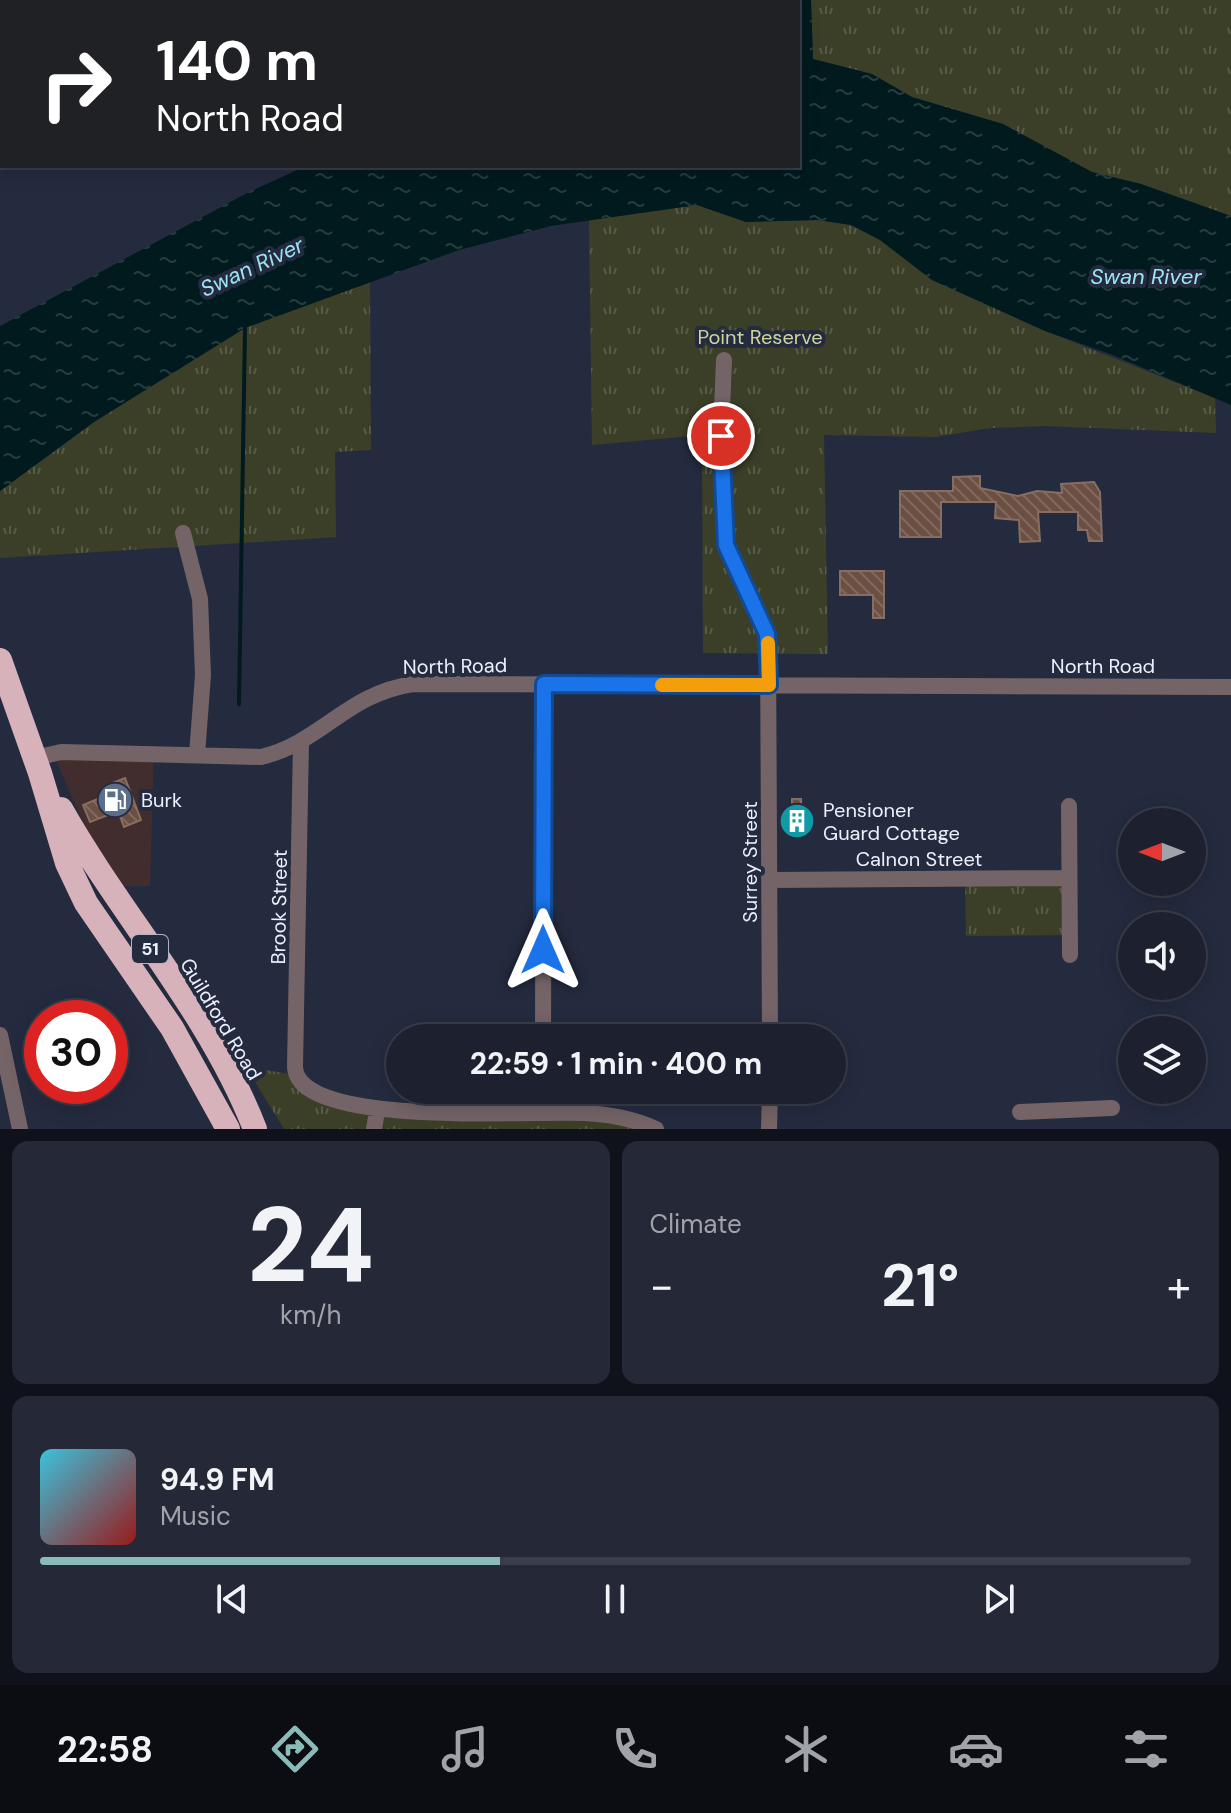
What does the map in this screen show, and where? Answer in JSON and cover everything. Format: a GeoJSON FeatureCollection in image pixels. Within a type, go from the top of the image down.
{"type":"FeatureCollection","features":[{"type":"Feature","properties":{"kind":"highway","name":"Guildford Road"},"geometry":{"type":"LineString","coordinates":[[0,660],[38,765],[67,863],[86,903],[172,1028],[228,1129]]}},
{"type":"Feature","properties":{"kind":"highway","name":"Guildford Road"},"geometry":{"type":"LineString","coordinates":[[38,765],[92,863],[206,1032],[255,1129]]}},
{"type":"Feature","properties":{"kind":"street","name":"Surrey Street"},"geometry":{"type":"LineString","coordinates":[[724,360],[721,436],[726,545],[767,634],[770,1024]]}},
{"type":"Feature","properties":{"kind":"street"},"geometry":{"type":"LineString","coordinates":[[183,533],[200,599],[203,675],[197,755]]}},
{"type":"Feature","properties":{"kind":"street"},"geometry":{"type":"LineString","coordinates":[[543,1024],[544,684]]}},
{"type":"Feature","properties":{"kind":"street","name":"North Road"},"geometry":{"type":"LineString","coordinates":[[38,765],[61,752],[261,757],[301,741],[362,698],[397,686],[1231,687]]}},
{"type":"Feature","properties":{"kind":"street","name":"Brook Street"},"geometry":{"type":"LineString","coordinates":[[301,741],[296,1075],[307,1090],[324,1098],[377,1111]]}},
{"type":"Feature","properties":{"kind":"street"},"geometry":{"type":"LineString","coordinates":[[1069,806],[1070,955]]}},
{"type":"Feature","properties":{"kind":"street","name":"Calnon Street"},"geometry":{"type":"LineString","coordinates":[[770,880],[1069,878]]}},
{"type":"Feature","properties":{"kind":"street"},"geometry":{"type":"LineString","coordinates":[[0,1035],[20,1129]]}},
{"type":"Feature","properties":{"kind":"street"},"geometry":{"type":"LineString","coordinates":[[543,1104],[543,1112]]}},
{"type":"Feature","properties":{"kind":"street"},"geometry":{"type":"LineString","coordinates":[[769,1129],[770,1104]]}},
{"type":"Feature","properties":{"kind":"street"},"geometry":{"type":"LineString","coordinates":[[1020,1112],[1112,1108]]}},
{"type":"Feature","properties":{"kind":"street"},"geometry":{"type":"LineString","coordinates":[[374,1129],[377,1111],[543,1112],[609,1116],[656,1129]]}},
{"type":"Feature","properties":{"kind":"shaded area"},"geometry":{"type":"Polygon","coordinates":[[[53,753],[154,754],[150,886],[117,886],[97,855],[53,753]]]}},
{"type":"Feature","properties":{"kind":"green space"},"geometry":{"type":"Polygon","coordinates":[[[811,0],[1231,0],[1231,216],[1141,184],[1092,172],[1003,124],[912,97],[872,74],[813,59],[811,0]]]}},
{"type":"Feature","properties":{"kind":"green space","name":"Point Reserve"},"geometry":{"type":"Polygon","coordinates":[[[697,205],[746,222],[817,220],[851,225],[880,240],[932,280],[1045,331],[1215,398],[1216,433],[1046,426],[990,428],[935,437],[824,435],[828,654],[703,653],[702,435],[592,445],[589,220],[697,205]]]}},
{"type":"Feature","properties":{"kind":"green space"},"geometry":{"type":"Polygon","coordinates":[[[370,281],[371,450],[335,452],[336,537],[0,558],[0,491],[94,422],[245,328],[370,281]]]}},
{"type":"Feature","properties":{"kind":"green space"},"geometry":{"type":"Polygon","coordinates":[[[1069,878],[1070,935],[966,936],[965,879],[1069,878]]]}},
{"type":"Feature","properties":{"kind":"green space"},"geometry":{"type":"Polygon","coordinates":[[[246,1067],[296,1075],[324,1098],[543,1112],[656,1129],[284,1129],[246,1067]]]}},
{"type":"Feature","properties":{"kind":"water","name":"Swan River"},"geometry":{"type":"Polygon","coordinates":[[[800,0],[811,0],[813,59],[872,74],[912,97],[1003,124],[1092,172],[1141,184],[1231,216],[1231,405],[1110,354],[1045,331],[932,280],[880,240],[851,225],[817,220],[746,222],[697,205],[551,226],[459,250],[245,328],[94,422],[0,491],[0,326],[247,193],[302,168],[800,168],[800,0]]]}},
{"type":"Feature","properties":{"kind":"building"},"geometry":{"type":"Polygon","coordinates":[[[980,476],[980,488],[1018,496],[1037,491],[1062,493],[1061,484],[1094,482],[1100,492],[1102,541],[1089,541],[1087,530],[1078,530],[1078,512],[1038,512],[1040,541],[1020,542],[1019,520],[995,518],[996,502],[941,502],[941,537],[900,537],[900,491],[953,491],[953,477],[980,476]]]}},
{"type":"Feature","properties":{"kind":"building"},"geometry":{"type":"Polygon","coordinates":[[[840,571],[884,571],[884,618],[873,618],[873,595],[840,595],[840,571]]]}},
{"type":"Feature","properties":{"kind":"building","name":"Burk"},"geometry":{"type":"Polygon","coordinates":[[[125,778],[141,820],[124,827],[118,811],[90,822],[83,805],[110,794],[107,785],[125,778]]]}},
{"type":"Feature","properties":{"kind":"building"},"geometry":{"type":"Polygon","coordinates":[[[792,799],[801,799],[802,831],[792,831],[792,799]]]}},
{"type":"Feature","properties":{"kind":"waterway"},"geometry":{"type":"LineString","coordinates":[[239,704],[245,328]]}},
{"type":"Feature","properties":{"kind":"slow traffic"},"geometry":{"type":"LineString","coordinates":[[662,685],[769,685],[768,643]]}},
{"type":"Feature","properties":{"kind":"place","name":"Burk"},"geometry":{"type":"Point","coordinates":[115,800]}},
{"type":"Feature","properties":{"kind":"place","name":"Pensioner Guard Cottage"},"geometry":{"type":"Point","coordinates":[797,821]}},
{"type":"Feature","properties":{"kind":"route"},"geometry":{"type":"LineString","coordinates":[[543,950],[544,684],[769,685],[767,634],[726,545],[721,436]]}}]}
